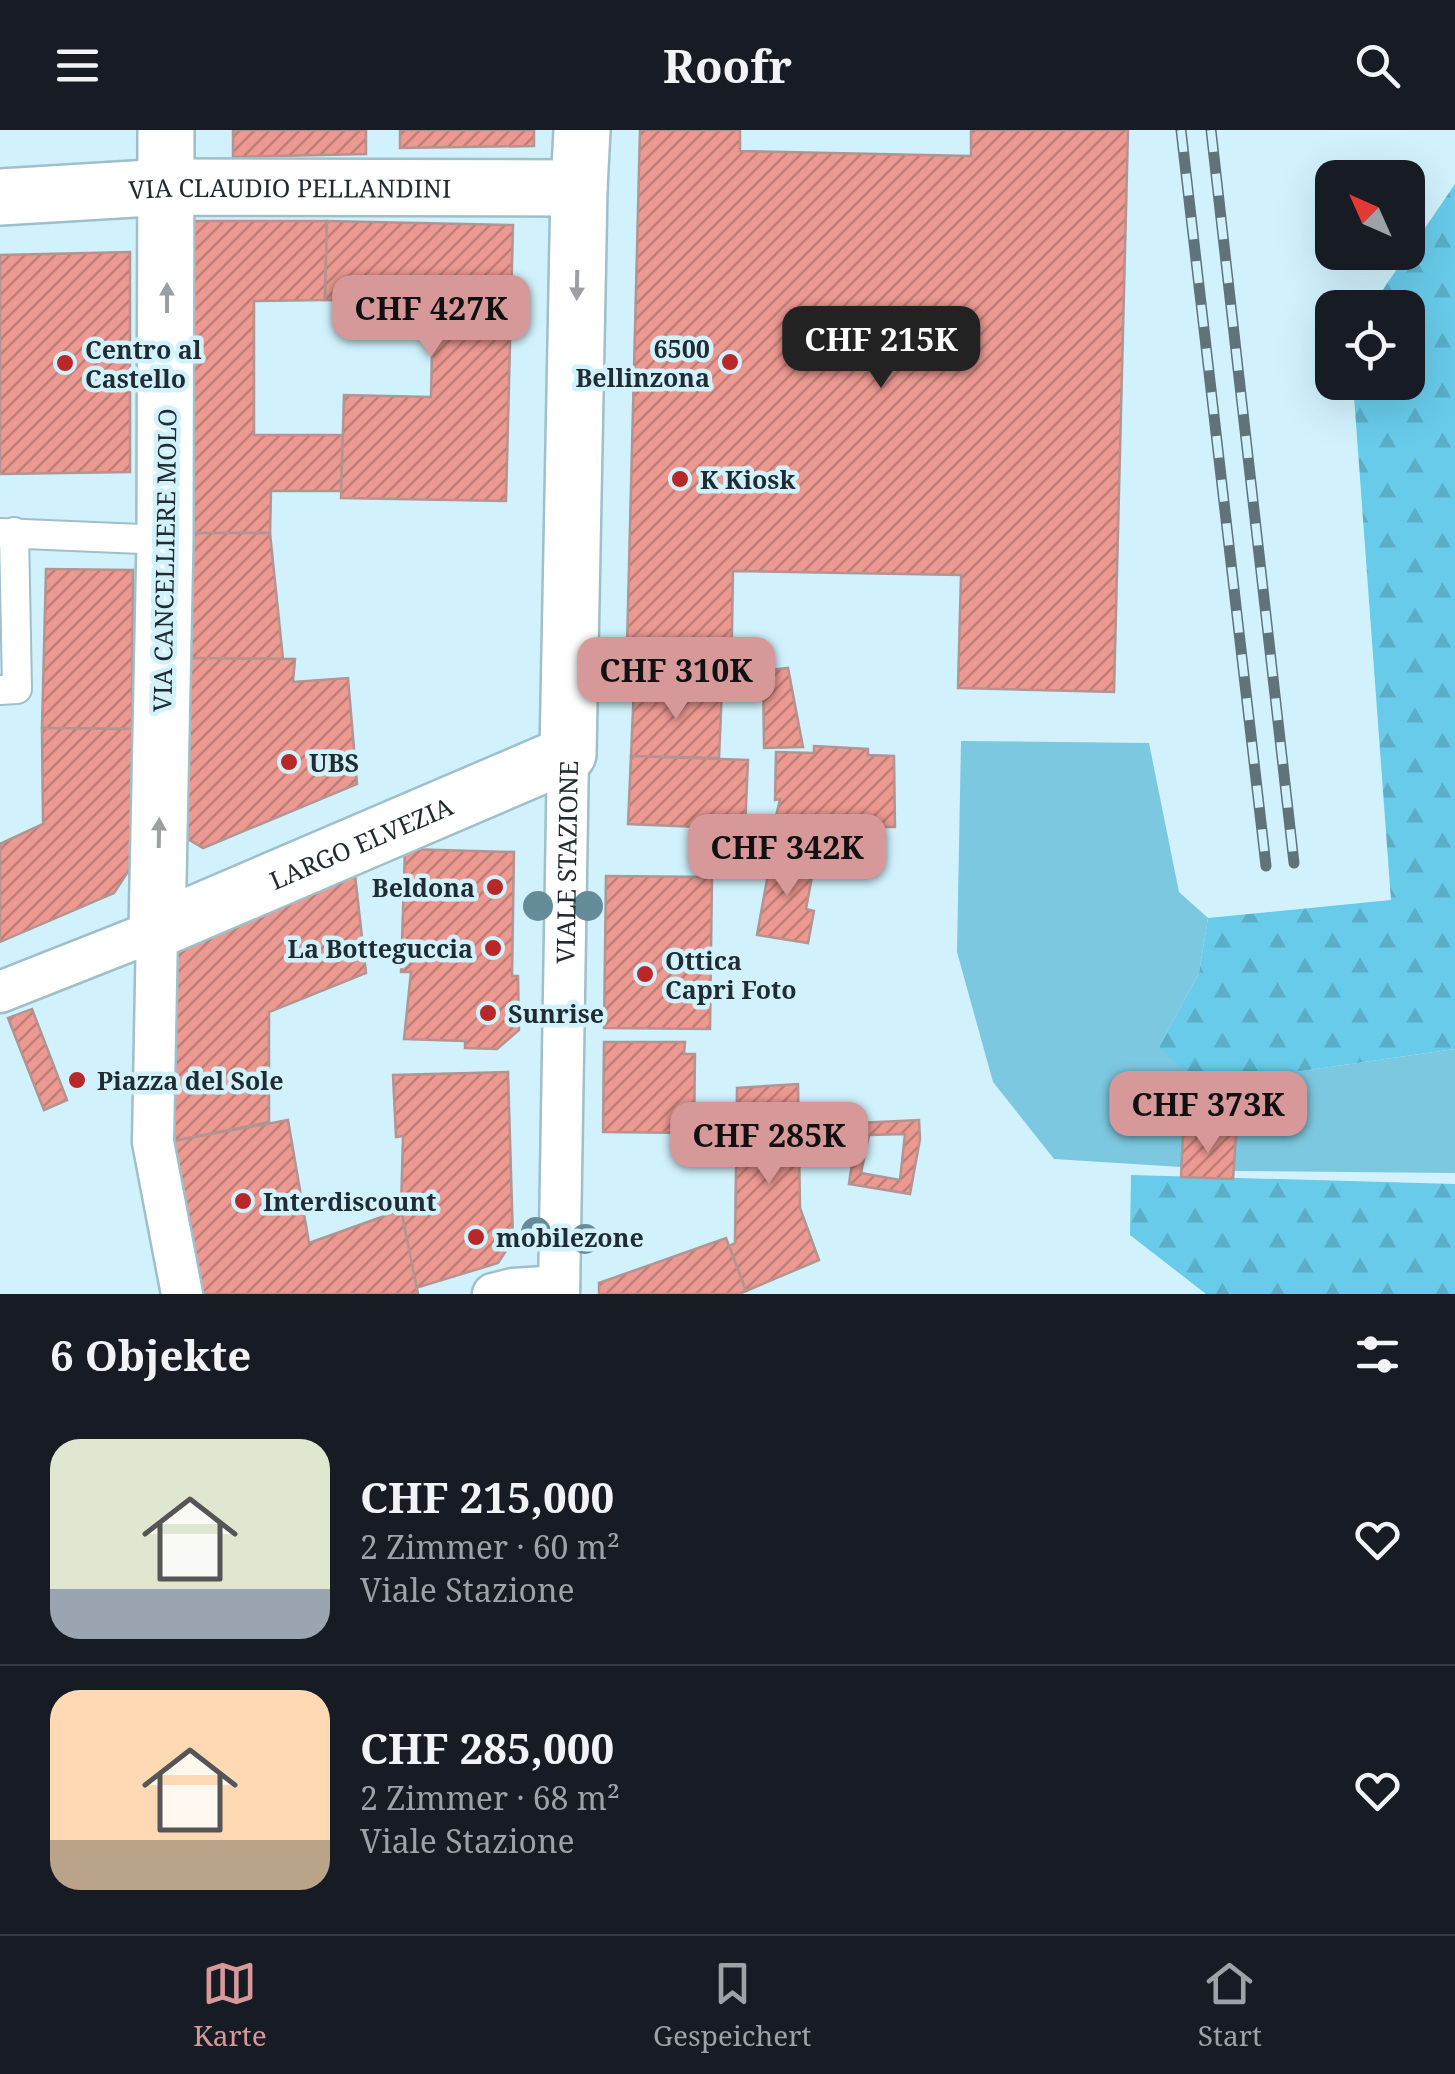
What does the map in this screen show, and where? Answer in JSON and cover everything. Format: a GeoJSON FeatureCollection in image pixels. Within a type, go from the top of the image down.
{"type":"FeatureCollection","features":[{"type":"Feature","properties":{"kind":"street","name":"VIA CANCELLIERE MOLO"},"geometry":{"type":"LineString","coordinates":[[157,930],[165,540],[166,130]]}},
{"type":"Feature","properties":{"kind":"street","name":"VIALE STAZIONE"},"geometry":{"type":"LineString","coordinates":[[559,1290],[582,130]]}},
{"type":"Feature","properties":{"kind":"street","name":"VIA CLAUDIO PELLANDINI"},"geometry":{"type":"LineString","coordinates":[[0,196],[168,187],[579,188]]}},
{"type":"Feature","properties":{"kind":"street","name":"LARGO ELVEZIA"},"geometry":{"type":"LineString","coordinates":[[157,930],[568,754]]}},
{"type":"Feature","properties":{"kind":"street"},"geometry":{"type":"LineString","coordinates":[[0,992],[157,930],[153,1142],[182,1294]]}},
{"type":"Feature","properties":{"kind":"street"},"geometry":{"type":"LineString","coordinates":[[493,1294],[513,1289],[559,1290]]}},
{"type":"Feature","properties":{"kind":"lane"},"geometry":{"type":"LineString","coordinates":[[0,690],[17,689],[7,533],[165,540]]}},
{"type":"Feature","properties":{"kind":"shaded area"},"geometry":{"type":"Polygon","coordinates":[[[961,741],[1149,743],[1179,892],[1208,918],[1199,973],[1159,1047],[1253,1078],[1455,1049],[1455,1173],[1234,1171],[1235,1135],[1184,1133],[1181,1167],[1054,1159],[993,1082],[957,952],[961,741]]]}},
{"type":"Feature","properties":{"kind":"green space"},"geometry":{"type":"Polygon","coordinates":[[[1455,184],[1455,1049],[1253,1078],[1190,1076],[1159,1047],[1199,973],[1208,918],[1391,900],[1354,400],[1425,400],[1425,290],[1383,290],[1396,270],[1425,270],[1425,228],[1455,184]]]}},
{"type":"Feature","properties":{"kind":"green space"},"geometry":{"type":"Polygon","coordinates":[[[1131,1175],[1455,1184],[1455,1294],[1206,1294],[1130,1235],[1131,1175]]]}},
{"type":"Feature","properties":{"kind":"building"},"geometry":{"type":"Polygon","coordinates":[[[233,130],[366,130],[366,154],[233,157],[233,130]]]}},
{"type":"Feature","properties":{"kind":"building"},"geometry":{"type":"Polygon","coordinates":[[[400,130],[534,130],[534,146],[400,148],[400,130]]]}},
{"type":"Feature","properties":{"kind":"building"},"geometry":{"type":"Polygon","coordinates":[[[640,130],[740,130],[740,151],[971,156],[971,130],[1128,130],[1114,692],[958,688],[961,575],[733,571],[731,688],[626,686],[640,130]]]}},
{"type":"Feature","properties":{"kind":"building"},"geometry":{"type":"Polygon","coordinates":[[[185,221],[327,221],[325,300],[254,301],[254,435],[343,435],[341,491],[271,491],[270,533],[185,533],[185,221]]]}},
{"type":"Feature","properties":{"kind":"building"},"geometry":{"type":"Polygon","coordinates":[[[327,221],[513,225],[506,501],[341,498],[344,395],[431,397],[433,302],[325,300],[327,221]]]}},
{"type":"Feature","properties":{"kind":"building","name":"Centro al Castello"},"geometry":{"type":"Polygon","coordinates":[[[130,252],[130,472],[0,474],[0,255],[130,252]]]}},
{"type":"Feature","properties":{"kind":"building"},"geometry":{"type":"Polygon","coordinates":[[[187,533],[270,533],[283,659],[186,658],[187,533]]]}},
{"type":"Feature","properties":{"kind":"building"},"geometry":{"type":"Polygon","coordinates":[[[46,569],[133,570],[132,729],[42,728],[46,569]]]}},
{"type":"Feature","properties":{"kind":"building"},"geometry":{"type":"Polygon","coordinates":[[[186,658],[295,659],[293,682],[348,678],[357,784],[203,848],[188,839],[186,658]]]}},
{"type":"Feature","properties":{"kind":"building"},"geometry":{"type":"Polygon","coordinates":[[[788,668],[803,747],[764,748],[763,671],[788,668]]]}},
{"type":"Feature","properties":{"kind":"building"},"geometry":{"type":"Polygon","coordinates":[[[634,686],[722,688],[719,758],[631,756],[634,686]]]}},
{"type":"Feature","properties":{"kind":"building"},"geometry":{"type":"Polygon","coordinates":[[[42,728],[132,729],[133,864],[114,893],[0,942],[0,844],[43,824],[42,728]]]}},
{"type":"Feature","properties":{"kind":"building"},"geometry":{"type":"Polygon","coordinates":[[[814,746],[868,749],[868,755],[894,756],[895,827],[828,827],[825,858],[815,860],[772,852],[767,855],[780,799],[775,800],[776,752],[814,753],[814,746]]]}},
{"type":"Feature","properties":{"kind":"building"},"geometry":{"type":"Polygon","coordinates":[[[631,756],[748,760],[745,829],[628,824],[631,756]]]}},
{"type":"Feature","properties":{"kind":"building"},"geometry":{"type":"Polygon","coordinates":[[[405,849],[514,852],[512,976],[518,976],[519,1030],[497,1049],[465,1048],[465,1041],[404,1039],[411,972],[401,972],[405,849]]]}},
{"type":"Feature","properties":{"kind":"building"},"geometry":{"type":"Polygon","coordinates":[[[772,852],[815,860],[806,909],[814,911],[808,943],[757,935],[772,852]]]}},
{"type":"Feature","properties":{"kind":"building"},"geometry":{"type":"Polygon","coordinates":[[[354,866],[366,973],[269,1012],[269,1122],[173,1141],[174,944],[354,866]]]}},
{"type":"Feature","properties":{"kind":"building"},"geometry":{"type":"Polygon","coordinates":[[[606,876],[712,877],[710,1029],[604,1028],[606,876]]]}},
{"type":"Feature","properties":{"kind":"building"},"geometry":{"type":"Polygon","coordinates":[[[32,1009],[67,1100],[44,1110],[8,1018],[32,1009]]]}},
{"type":"Feature","properties":{"kind":"building"},"geometry":{"type":"Polygon","coordinates":[[[604,1042],[685,1042],[684,1054],[695,1054],[694,1133],[603,1132],[604,1042]]]}},
{"type":"Feature","properties":{"kind":"building"},"geometry":{"type":"Polygon","coordinates":[[[508,1072],[513,1240],[498,1263],[416,1288],[401,1210],[403,1136],[396,1137],[393,1075],[508,1072]]]}},
{"type":"Feature","properties":{"kind":"building"},"geometry":{"type":"Polygon","coordinates":[[[798,1084],[800,1208],[819,1260],[746,1291],[729,1246],[735,1243],[737,1088],[798,1084]]]}},
{"type":"Feature","properties":{"kind":"building"},"geometry":{"type":"Polygon","coordinates":[[[288,1120],[309,1243],[401,1210],[418,1294],[199,1294],[173,1141],[288,1120]]]}},
{"type":"Feature","properties":{"kind":"building"},"geometry":{"type":"Polygon","coordinates":[[[919,1120],[920,1139],[910,1194],[849,1184],[858,1123],[919,1120]],[[905,1134],[869,1135],[861,1173],[900,1180],[905,1134]]]}},
{"type":"Feature","properties":{"kind":"building"},"geometry":{"type":"Polygon","coordinates":[[[1183,1133],[1236,1135],[1233,1179],[1181,1177],[1183,1133]]]}},
{"type":"Feature","properties":{"kind":"building"},"geometry":{"type":"Polygon","coordinates":[[[726,1238],[746,1291],[599,1294],[599,1283],[726,1238]]]}},
{"type":"Feature","properties":{"kind":"railway"},"geometry":{"type":"LineString","coordinates":[[1181,130],[1266,866]]}},
{"type":"Feature","properties":{"kind":"railway"},"geometry":{"type":"LineString","coordinates":[[1211,130],[1294,863]]}},
{"type":"Feature","properties":{"kind":"place","name":"6500 Bellinzona"},"geometry":{"type":"Point","coordinates":[730,362]}},
{"type":"Feature","properties":{"kind":"place","name":"Centro al Castello"},"geometry":{"type":"Point","coordinates":[65,363]}},
{"type":"Feature","properties":{"kind":"place","name":"K Kiosk"},"geometry":{"type":"Point","coordinates":[680,479]}},
{"type":"Feature","properties":{"kind":"place","name":"UBS"},"geometry":{"type":"Point","coordinates":[289,762]}},
{"type":"Feature","properties":{"kind":"place","name":"Beldona"},"geometry":{"type":"Point","coordinates":[495,887]}},
{"type":"Feature","properties":{"kind":"place","name":"La Botteguccia"},"geometry":{"type":"Point","coordinates":[493,948]}},
{"type":"Feature","properties":{"kind":"place","name":"Ottica Capri Foto"},"geometry":{"type":"Point","coordinates":[645,974]}},
{"type":"Feature","properties":{"kind":"place","name":"Sunrise"},"geometry":{"type":"Point","coordinates":[488,1013]}},
{"type":"Feature","properties":{"kind":"place","name":"Piazza del Sole"},"geometry":{"type":"Point","coordinates":[77,1080]}},
{"type":"Feature","properties":{"kind":"place","name":"Interdiscount"},"geometry":{"type":"Point","coordinates":[243,1201]}},
{"type":"Feature","properties":{"kind":"place","name":"mobilezone"},"geometry":{"type":"Point","coordinates":[476,1237]}}]}
